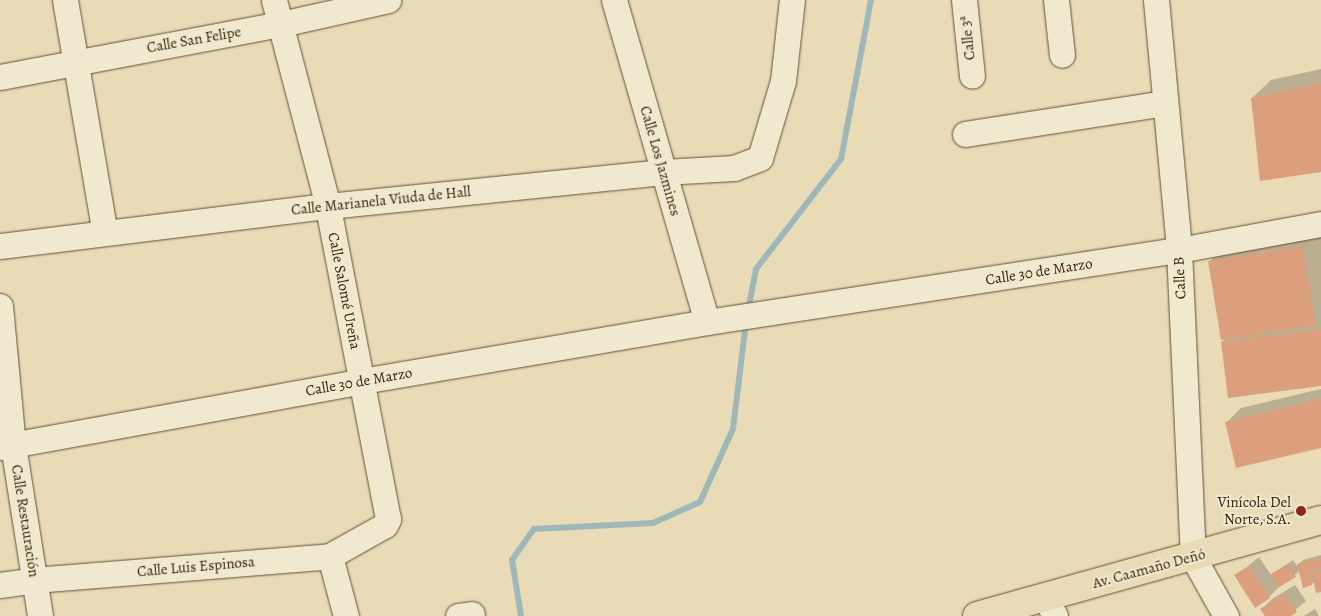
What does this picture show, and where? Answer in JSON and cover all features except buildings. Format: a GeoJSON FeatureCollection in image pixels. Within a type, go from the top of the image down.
{"type":"FeatureCollection","features":[{"type":"Feature","properties":{"kind":"main road","name":"Av. Caamaño Deñó"},"geometry":{"type":"LineString","coordinates":[[977,616],[1050,607],[1193,557],[1321,520]]}},
{"type":"Feature","properties":{"kind":"street"},"geometry":{"type":"LineString","coordinates":[[64,0],[104,233]]}},
{"type":"Feature","properties":{"kind":"street","name":"Calle Salomé Ureña"},"geometry":{"type":"LineString","coordinates":[[274,0],[328,206],[388,519],[385,525]]}},
{"type":"Feature","properties":{"kind":"street","name":"Calle San Felipe"},"geometry":{"type":"LineString","coordinates":[[0,78],[74,62],[281,24],[388,0]]}},
{"type":"Feature","properties":{"kind":"street","name":"Calle Los Jazmines"},"geometry":{"type":"LineString","coordinates":[[614,0],[663,172],[713,322]]}},
{"type":"Feature","properties":{"kind":"street","name":"Calle Marianela Viuda de Hall"},"geometry":{"type":"LineString","coordinates":[[0,246],[328,206],[663,172],[734,168],[760,158],[783,81],[792,0]]}},
{"type":"Feature","properties":{"kind":"street","name":"Calle 3ª"},"geometry":{"type":"LineString","coordinates":[[964,0],[972,76]]}},
{"type":"Feature","properties":{"kind":"street"},"geometry":{"type":"LineString","coordinates":[[1056,0],[1062,55]]}},
{"type":"Feature","properties":{"kind":"street","name":"Calle B"},"geometry":{"type":"LineString","coordinates":[[1156,0],[1179,250],[1193,557]]}},
{"type":"Feature","properties":{"kind":"street"},"geometry":{"type":"LineString","coordinates":[[965,134],[1165,103]]}},
{"type":"Feature","properties":{"kind":"street","name":"Calle 30 de Marzo"},"geometry":{"type":"LineString","coordinates":[[7,446],[362,381],[713,322],[1179,250],[1321,224]]}},
{"type":"Feature","properties":{"kind":"street","name":"Calle Restauración"},"geometry":{"type":"LineString","coordinates":[[0,306],[7,446],[40,616]]}},
{"type":"Feature","properties":{"kind":"street","name":"Calle Luis Espinosa"},"geometry":{"type":"LineString","coordinates":[[0,585],[34,580],[330,556],[385,525]]}},
{"type":"Feature","properties":{"kind":"street"},"geometry":{"type":"LineString","coordinates":[[330,556],[346,616]]}},
{"type":"Feature","properties":{"kind":"street"},"geometry":{"type":"LineString","coordinates":[[1193,557],[1226,616]]}},
{"type":"Feature","properties":{"kind":"waterway"},"geometry":{"type":"LineString","coordinates":[[748,311],[756,269],[841,159],[871,0]]}},
{"type":"Feature","properties":{"kind":"waterway"},"geometry":{"type":"LineString","coordinates":[[521,616],[512,560],[534,529],[653,523],[700,502],[733,429],[746,321]]}},
{"type":"Feature","properties":{"kind":"place","name":"Vinícola Del Norte, S.A."},"geometry":{"type":"Point","coordinates":[1301,511]}}]}
